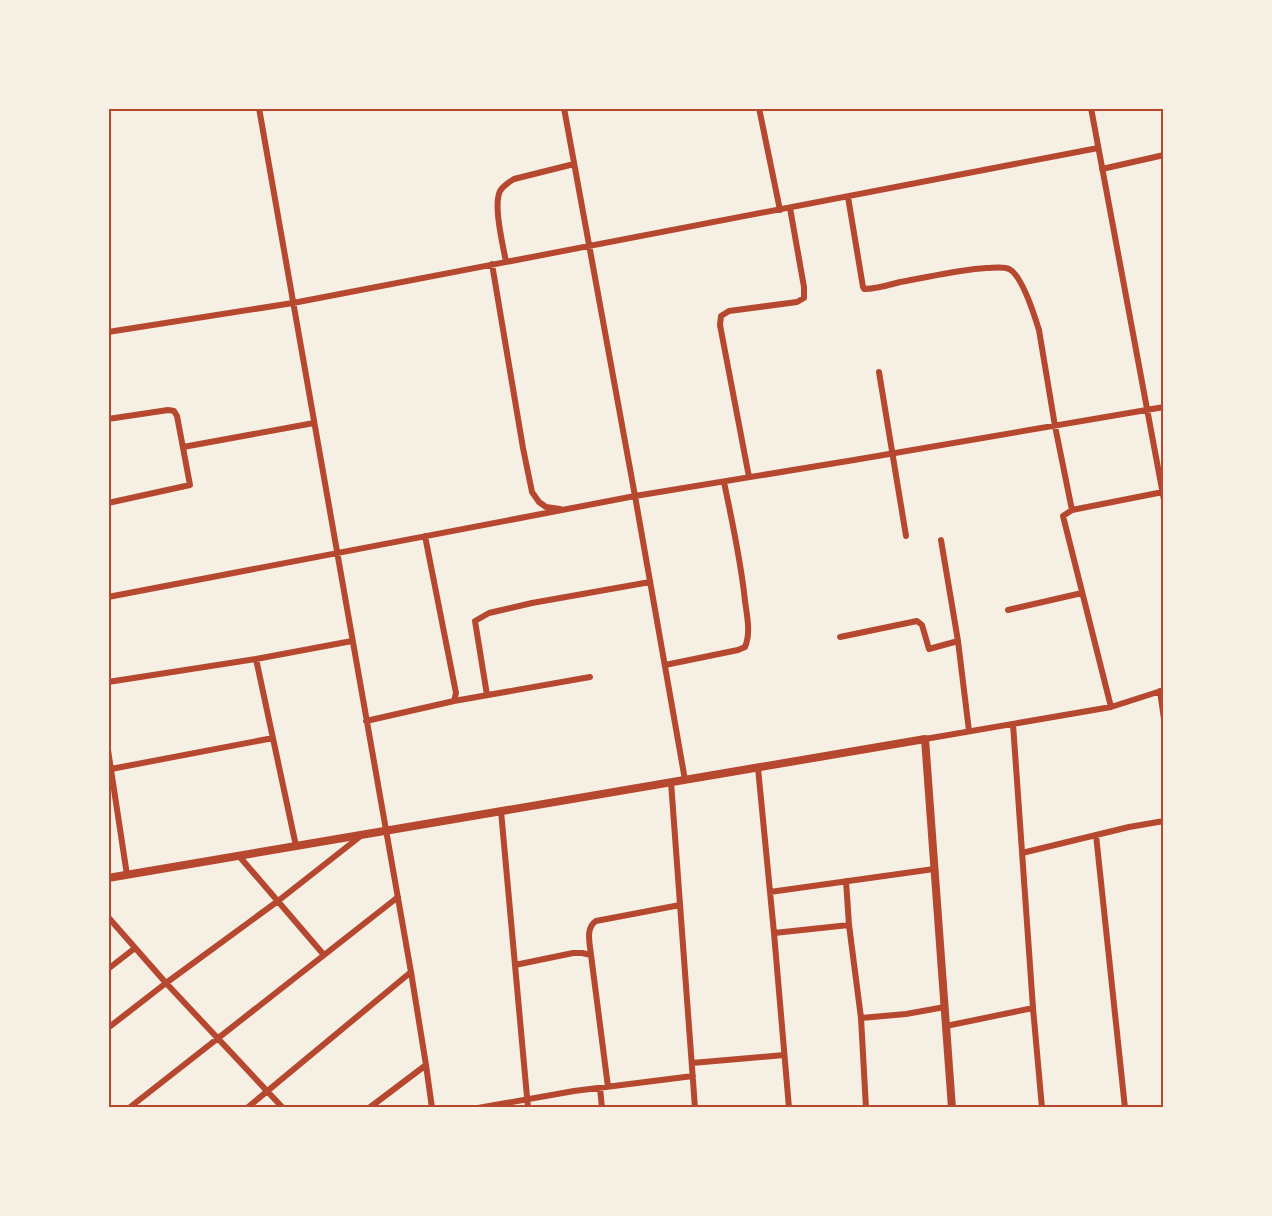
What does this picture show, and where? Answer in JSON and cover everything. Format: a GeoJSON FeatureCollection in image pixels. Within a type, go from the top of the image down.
{"type":"FeatureCollection","features":[{"type":"Feature","properties":{"kind":"street"},"geometry":{"type":"LineString","coordinates":[[259,108],[411,972],[432,1108]]}},
{"type":"Feature","properties":{"kind":"street"},"geometry":{"type":"LineString","coordinates":[[564,108],[685,780]]}},
{"type":"Feature","properties":{"kind":"street"},"geometry":{"type":"LineString","coordinates":[[759,108],[780,210]]}},
{"type":"Feature","properties":{"kind":"street"},"geometry":{"type":"LineString","coordinates":[[1091,108],[1164,500]]}},
{"type":"Feature","properties":{"kind":"street"},"geometry":{"type":"LineString","coordinates":[[108,332],[293,303],[1098,148]]}},
{"type":"Feature","properties":{"kind":"street"},"geometry":{"type":"LineString","coordinates":[[1102,169],[1164,155]]}},
{"type":"Feature","properties":{"kind":"street"},"geometry":{"type":"LineString","coordinates":[[506,262],[498,212],[500,192],[514,179],[574,164]]}},
{"type":"Feature","properties":{"kind":"street"},"geometry":{"type":"LineString","coordinates":[[848,196],[864,289],[971,269],[1009,269],[1015,275],[1029,301],[1039,330],[1072,510]]}},
{"type":"Feature","properties":{"kind":"street"},"geometry":{"type":"LineString","coordinates":[[749,477],[720,325],[721,316],[729,311],[797,302],[804,298],[790,208]]}},
{"type":"Feature","properties":{"kind":"street"},"geometry":{"type":"LineString","coordinates":[[492,264],[532,492],[546,507],[567,510]]}},
{"type":"Feature","properties":{"kind":"street"},"geometry":{"type":"LineString","coordinates":[[879,372],[906,536]]}},
{"type":"Feature","properties":{"kind":"street"},"geometry":{"type":"LineString","coordinates":[[108,597],[635,496],[1164,407]]}},
{"type":"Feature","properties":{"kind":"street"},"geometry":{"type":"LineString","coordinates":[[108,419],[174,411],[177,416],[190,485],[108,503]]}},
{"type":"Feature","properties":{"kind":"street"},"geometry":{"type":"LineString","coordinates":[[183,447],[314,423]]}},
{"type":"Feature","properties":{"kind":"street"},"geometry":{"type":"LineString","coordinates":[[665,665],[738,650],[745,647],[748,640],[742,573],[724,482]]}},
{"type":"Feature","properties":{"kind":"street"},"geometry":{"type":"LineString","coordinates":[[1112,707],[1063,516],[1072,510],[1162,492]]}},
{"type":"Feature","properties":{"kind":"street"},"geometry":{"type":"LineString","coordinates":[[425,536],[456,693],[454,701]]}},
{"type":"Feature","properties":{"kind":"street"},"geometry":{"type":"LineString","coordinates":[[941,540],[958,641],[969,731]]}},
{"type":"Feature","properties":{"kind":"street"},"geometry":{"type":"LineString","coordinates":[[487,695],[476,621],[489,613],[532,603],[650,582]]}},
{"type":"Feature","properties":{"kind":"street"},"geometry":{"type":"LineString","coordinates":[[1008,609],[1082,593]]}},
{"type":"Feature","properties":{"kind":"street"},"geometry":{"type":"LineString","coordinates":[[840,638],[917,621],[922,625],[929,649],[958,641]]}},
{"type":"Feature","properties":{"kind":"street"},"geometry":{"type":"LineString","coordinates":[[108,682],[256,659],[352,641]]}},
{"type":"Feature","properties":{"kind":"street"},"geometry":{"type":"LineString","coordinates":[[256,659],[296,846]]}},
{"type":"Feature","properties":{"kind":"street"},"geometry":{"type":"LineString","coordinates":[[366,721],[454,701],[590,677]]}},
{"type":"Feature","properties":{"kind":"street"},"geometry":{"type":"LineString","coordinates":[[108,878],[1112,707],[1162,691],[1164,719]]}},
{"type":"Feature","properties":{"kind":"street"},"geometry":{"type":"LineString","coordinates":[[1013,723],[1042,1108]]}},
{"type":"Feature","properties":{"kind":"street"},"geometry":{"type":"LineString","coordinates":[[111,769],[273,738]]}},
{"type":"Feature","properties":{"kind":"street"},"geometry":{"type":"LineString","coordinates":[[925,739],[952,1108]]}},
{"type":"Feature","properties":{"kind":"street"},"geometry":{"type":"LineString","coordinates":[[108,750],[127,875]]}},
{"type":"Feature","properties":{"kind":"street"},"geometry":{"type":"LineString","coordinates":[[758,768],[789,1108]]}},
{"type":"Feature","properties":{"kind":"street"},"geometry":{"type":"LineString","coordinates":[[671,782],[695,1108]]}},
{"type":"Feature","properties":{"kind":"street"},"geometry":{"type":"LineString","coordinates":[[501,811],[528,1108]]}},
{"type":"Feature","properties":{"kind":"street"},"geometry":{"type":"LineString","coordinates":[[1022,853],[1128,827],[1164,821]]}},
{"type":"Feature","properties":{"kind":"street"},"geometry":{"type":"LineString","coordinates":[[108,1028],[362,835]]}},
{"type":"Feature","properties":{"kind":"street"},"geometry":{"type":"LineString","coordinates":[[1096,835],[1125,1108]]}},
{"type":"Feature","properties":{"kind":"street"},"geometry":{"type":"LineString","coordinates":[[238,856],[324,955]]}},
{"type":"Feature","properties":{"kind":"street"},"geometry":{"type":"LineString","coordinates":[[770,892],[934,869]]}},
{"type":"Feature","properties":{"kind":"street"},"geometry":{"type":"LineString","coordinates":[[846,881],[849,925],[861,1018],[866,1108]]}},
{"type":"Feature","properties":{"kind":"street"},"geometry":{"type":"LineString","coordinates":[[129,1108],[398,897]]}},
{"type":"Feature","properties":{"kind":"street"},"geometry":{"type":"LineString","coordinates":[[602,1108],[604,1088],[589,929],[596,921],[680,905]]}},
{"type":"Feature","properties":{"kind":"street"},"geometry":{"type":"LineString","coordinates":[[108,917],[166,983],[283,1108]]}},
{"type":"Feature","properties":{"kind":"street"},"geometry":{"type":"LineString","coordinates":[[774,933],[849,925]]}},
{"type":"Feature","properties":{"kind":"street"},"geometry":{"type":"LineString","coordinates":[[108,969],[135,948]]}},
{"type":"Feature","properties":{"kind":"street"},"geometry":{"type":"LineString","coordinates":[[515,965],[573,953],[582,952],[591,955]]}},
{"type":"Feature","properties":{"kind":"street"},"geometry":{"type":"LineString","coordinates":[[247,1108],[411,972]]}},
{"type":"Feature","properties":{"kind":"street"},"geometry":{"type":"LineString","coordinates":[[861,1018],[906,1014],[945,1007]]}},
{"type":"Feature","properties":{"kind":"street"},"geometry":{"type":"LineString","coordinates":[[946,1026],[1033,1008]]}},
{"type":"Feature","properties":{"kind":"street"},"geometry":{"type":"LineString","coordinates":[[692,1063],[784,1055]]}},
{"type":"Feature","properties":{"kind":"street"},"geometry":{"type":"LineString","coordinates":[[369,1108],[426,1065]]}},
{"type":"Feature","properties":{"kind":"street"},"geometry":{"type":"LineString","coordinates":[[478,1108],[693,1076]]}}]}
